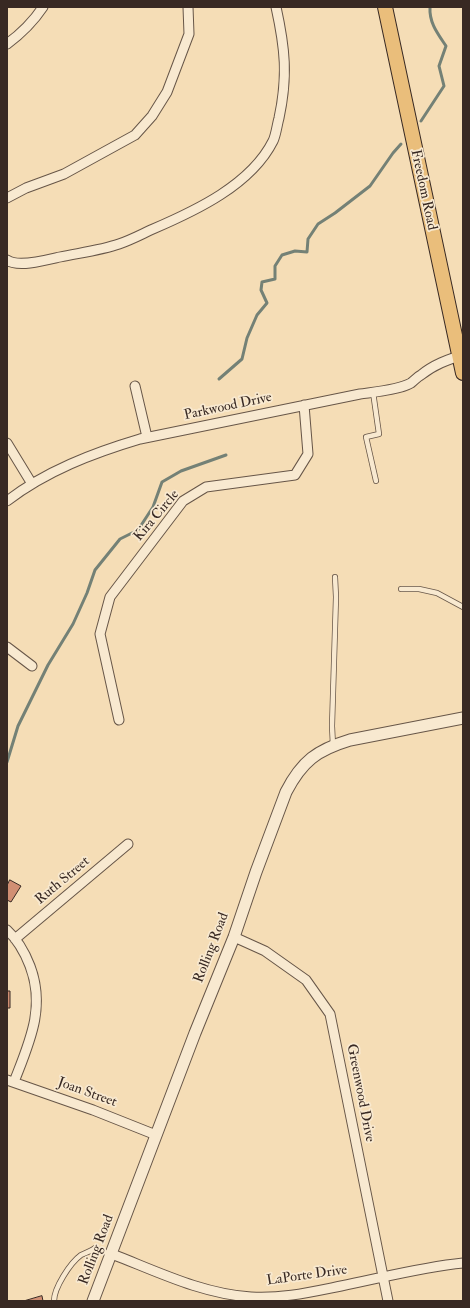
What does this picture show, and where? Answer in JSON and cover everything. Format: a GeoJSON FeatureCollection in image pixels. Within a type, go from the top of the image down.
{"type":"FeatureCollection","features":[{"type":"Feature","properties":{"kind":"main road","name":"Freedom Road"},"geometry":{"type":"LineString","coordinates":[[385,7],[461,356],[463,374]]}},
{"type":"Feature","properties":{"kind":"street"},"geometry":{"type":"LineString","coordinates":[[7,44],[32,23],[43,7]]}},
{"type":"Feature","properties":{"kind":"street"},"geometry":{"type":"LineString","coordinates":[[7,198],[26,188],[64,174],[135,134],[152,116],[167,92],[189,34],[188,7]]}},
{"type":"Feature","properties":{"kind":"street"},"geometry":{"type":"LineString","coordinates":[[7,260],[20,263],[44,261],[118,244],[184,216],[232,188],[261,159],[273,140],[285,83],[285,58],[276,7]]}},
{"type":"Feature","properties":{"kind":"street","name":"Parkwood Drive"},"geometry":{"type":"LineString","coordinates":[[7,501],[32,484],[80,460],[113,447],[147,437],[373,392],[411,383],[421,374],[439,364],[461,356]]}},
{"type":"Feature","properties":{"kind":"street"},"geometry":{"type":"LineString","coordinates":[[135,386],[147,437]]}},
{"type":"Feature","properties":{"kind":"street","name":"Kira Circle"},"geometry":{"type":"LineString","coordinates":[[119,720],[100,634],[110,597],[183,501],[206,487],[295,475],[308,454],[304,405]]}},
{"type":"Feature","properties":{"kind":"street"},"geometry":{"type":"LineString","coordinates":[[7,443],[32,484]]}},
{"type":"Feature","properties":{"kind":"street"},"geometry":{"type":"LineString","coordinates":[[7,647],[32,666]]}},
{"type":"Feature","properties":{"kind":"street","name":"Rolling Road"},"geometry":{"type":"LineString","coordinates":[[93,1301],[156,1135],[234,937],[256,872],[286,792],[292,780],[311,758],[333,746],[350,740],[463,718]]}},
{"type":"Feature","properties":{"kind":"street","name":"Ruth Street"},"geometry":{"type":"LineString","coordinates":[[15,939],[128,844]]}},
{"type":"Feature","properties":{"kind":"street"},"geometry":{"type":"LineString","coordinates":[[7,930],[26,955],[36,985],[37,1006],[37,1013],[31,1035],[11,1081]]}},
{"type":"Feature","properties":{"kind":"street","name":"Greenwood Drive"},"geometry":{"type":"LineString","coordinates":[[234,937],[265,951],[306,980],[330,1014],[388,1301]]}},
{"type":"Feature","properties":{"kind":"street","name":"Joan Street"},"geometry":{"type":"LineString","coordinates":[[11,1081],[93,1110],[156,1135]]}},
{"type":"Feature","properties":{"kind":"street","name":"LaPorte Drive"},"geometry":{"type":"LineString","coordinates":[[112,1254],[202,1288],[251,1297],[312,1292],[383,1277],[463,1263]]}},
{"type":"Feature","properties":{"kind":"lane"},"geometry":{"type":"LineString","coordinates":[[373,392],[379,434],[366,437],[376,481]]}},
{"type":"Feature","properties":{"kind":"lane"},"geometry":{"type":"LineString","coordinates":[[333,746],[332,726],[336,597],[335,577]]}},
{"type":"Feature","properties":{"kind":"lane"},"geometry":{"type":"LineString","coordinates":[[401,590],[419,589],[437,593],[463,607]]}},
{"type":"Feature","properties":{"kind":"lane"},"geometry":{"type":"LineString","coordinates":[[54,1301],[54,1294],[68,1269],[80,1256],[96,1248],[112,1254]]}},
{"type":"Feature","properties":{"kind":"building"},"geometry":{"type":"Polygon","coordinates":[[[10,880],[21,886],[11,902],[7,900],[7,886],[10,880]]]}},
{"type":"Feature","properties":{"kind":"building"},"geometry":{"type":"Polygon","coordinates":[[[7,991],[10,991],[10,1008],[7,1008],[7,991]]]}},
{"type":"Feature","properties":{"kind":"building"},"geometry":{"type":"Polygon","coordinates":[[[42,1296],[43,1301],[24,1301],[42,1296]]]}},
{"type":"Feature","properties":{"kind":"waterway"},"geometry":{"type":"LineString","coordinates":[[421,121],[444,86],[439,66],[446,46],[437,33],[431,18],[430,7]]}},
{"type":"Feature","properties":{"kind":"waterway"},"geometry":{"type":"LineString","coordinates":[[219,379],[242,359],[247,338],[257,315],[267,303],[261,290],[262,282],[275,279],[275,266],[282,255],[295,251],[307,252],[308,239],[318,224],[370,186],[401,144]]}},
{"type":"Feature","properties":{"kind":"waterway"},"geometry":{"type":"LineString","coordinates":[[7,762],[18,726],[48,665],[73,624],[87,593],[95,570],[120,539],[138,530],[153,507],[162,482],[181,471],[226,455]]}}]}
